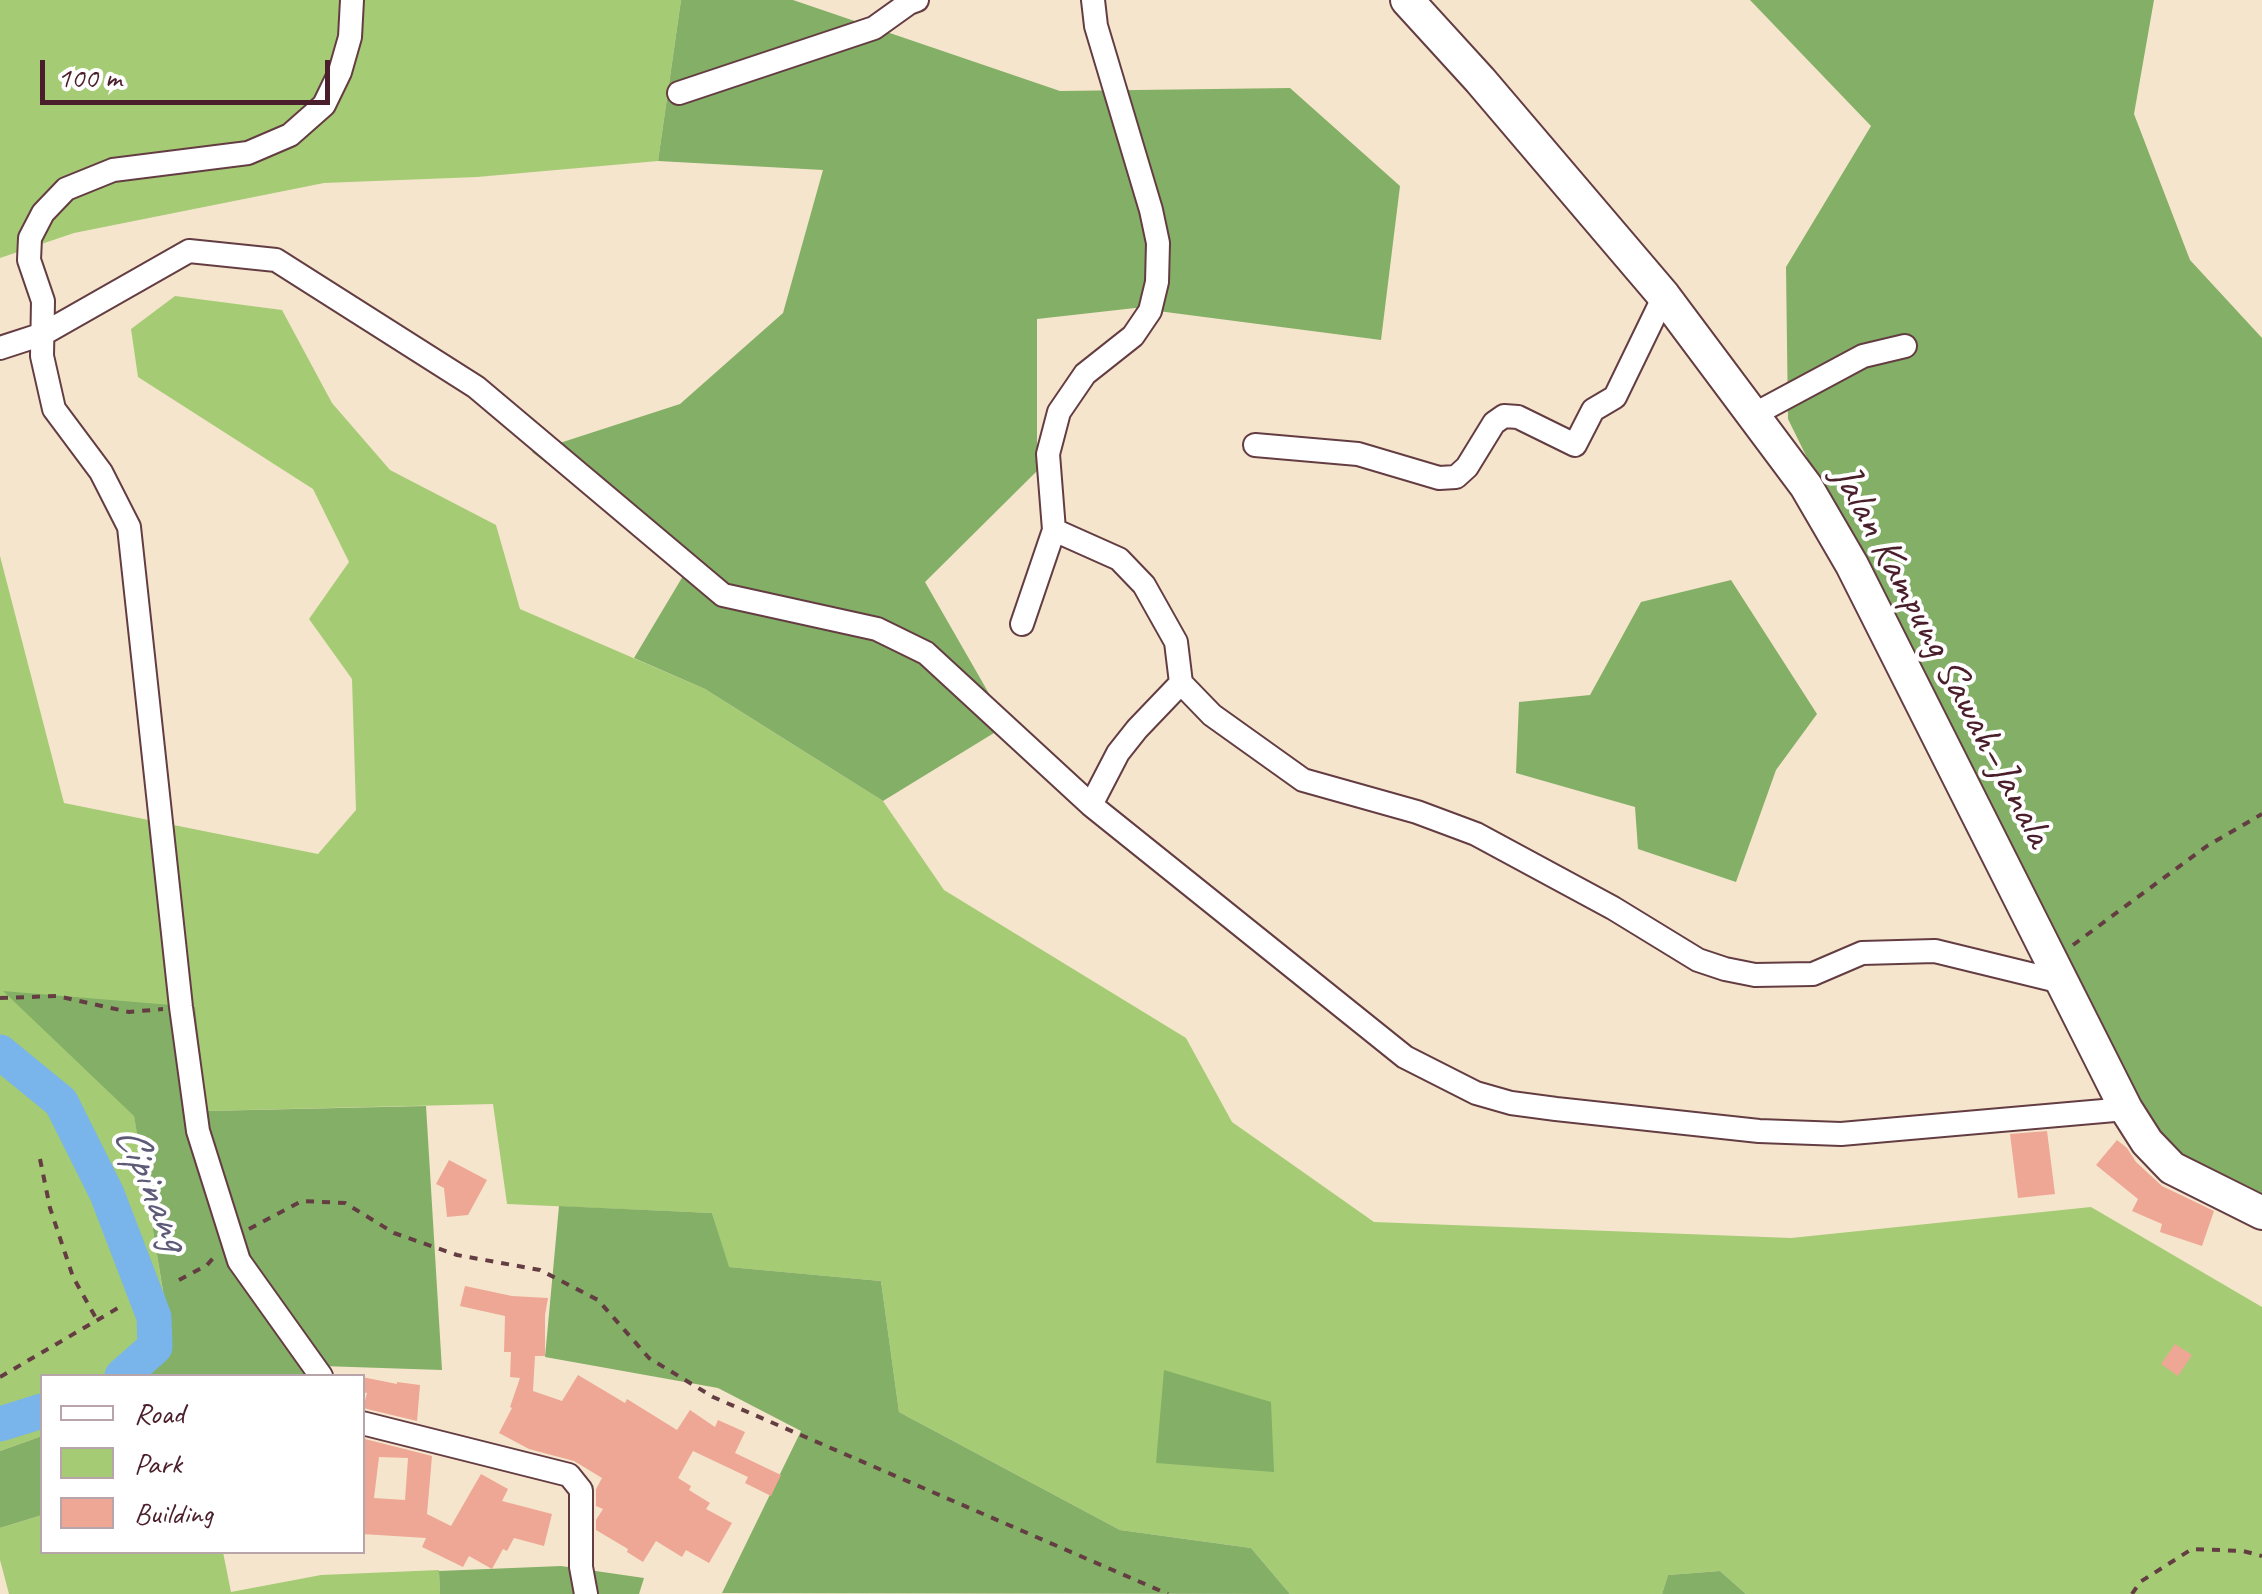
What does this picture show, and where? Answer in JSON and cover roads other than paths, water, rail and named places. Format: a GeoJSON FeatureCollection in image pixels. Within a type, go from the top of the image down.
{"type":"FeatureCollection","features":[{"type":"Feature","properties":{"kind":"main road","name":"Jalan Kampung Sawah–Janala"},"geometry":{"type":"LineString","coordinates":[[1406,0],[1480,80],[1664,296],[1806,486],[1852,565],[2126,1108],[2147,1142],[2172,1168],[2262,1213]]}},
{"type":"Feature","properties":{"kind":"street"},"geometry":{"type":"LineString","coordinates":[[320,1374],[239,1261],[198,1130],[129,527],[100,472],[54,409],[42,356],[43,300],[29,260],[30,238],[43,212],[66,190],[113,170],[248,153],[290,135],[324,105],[340,72],[350,37],[352,0]]}},
{"type":"Feature","properties":{"kind":"street"},"geometry":{"type":"LineString","coordinates":[[679,93],[874,28],[917,0]]}},
{"type":"Feature","properties":{"kind":"street"},"geometry":{"type":"LineString","coordinates":[[1022,624],[1054,530],[1048,454],[1059,412],[1085,374],[1134,336],[1150,312],[1157,282],[1158,243],[1151,210],[1096,26],[1093,0]]}},
{"type":"Feature","properties":{"kind":"street"},"geometry":{"type":"LineString","coordinates":[[0,348],[43,334],[189,251],[276,260],[476,387],[722,595],[877,629],[926,652],[1091,805],[1405,1057],[1476,1092],[1511,1103],[1556,1109],[1759,1131],[1841,1134],[2126,1108]]}},
{"type":"Feature","properties":{"kind":"street"},"geometry":{"type":"LineString","coordinates":[[1256,445],[1358,454],[1439,478],[1456,477],[1468,467],[1494,423],[1504,416],[1518,418],[1576,446],[1593,410],[1615,398],[1664,296]]}},
{"type":"Feature","properties":{"kind":"street"},"geometry":{"type":"LineString","coordinates":[[1753,415],[1863,356],[1905,346]]}},
{"type":"Feature","properties":{"kind":"street"},"geometry":{"type":"LineString","coordinates":[[1054,530],[1119,558],[1144,585],[1176,642],[1182,684],[1212,715],[1304,780],[1417,812],[1476,834],[1613,908],[1698,960],[1756,975],[1812,974],[1862,954],[1935,951],[2057,971]]}},
{"type":"Feature","properties":{"kind":"street"},"geometry":{"type":"LineString","coordinates":[[1091,805],[1118,753],[1137,728],[1182,684]]}},
{"type":"Feature","properties":{"kind":"street"},"geometry":{"type":"LineString","coordinates":[[365,1424],[568,1476],[580,1490],[581,1567],[586,1594]]}},
{"type":"Feature","properties":{"kind":"waterway","name":"Cipinang"},"geometry":{"type":"LineString","coordinates":[[0,1052],[61,1102],[107,1194],[154,1317],[155,1347],[124,1374]]}},
{"type":"Feature","properties":{"kind":"waterway","name":"Cipinang"},"geometry":{"type":"LineString","coordinates":[[0,1424],[40,1412]]}}]}
